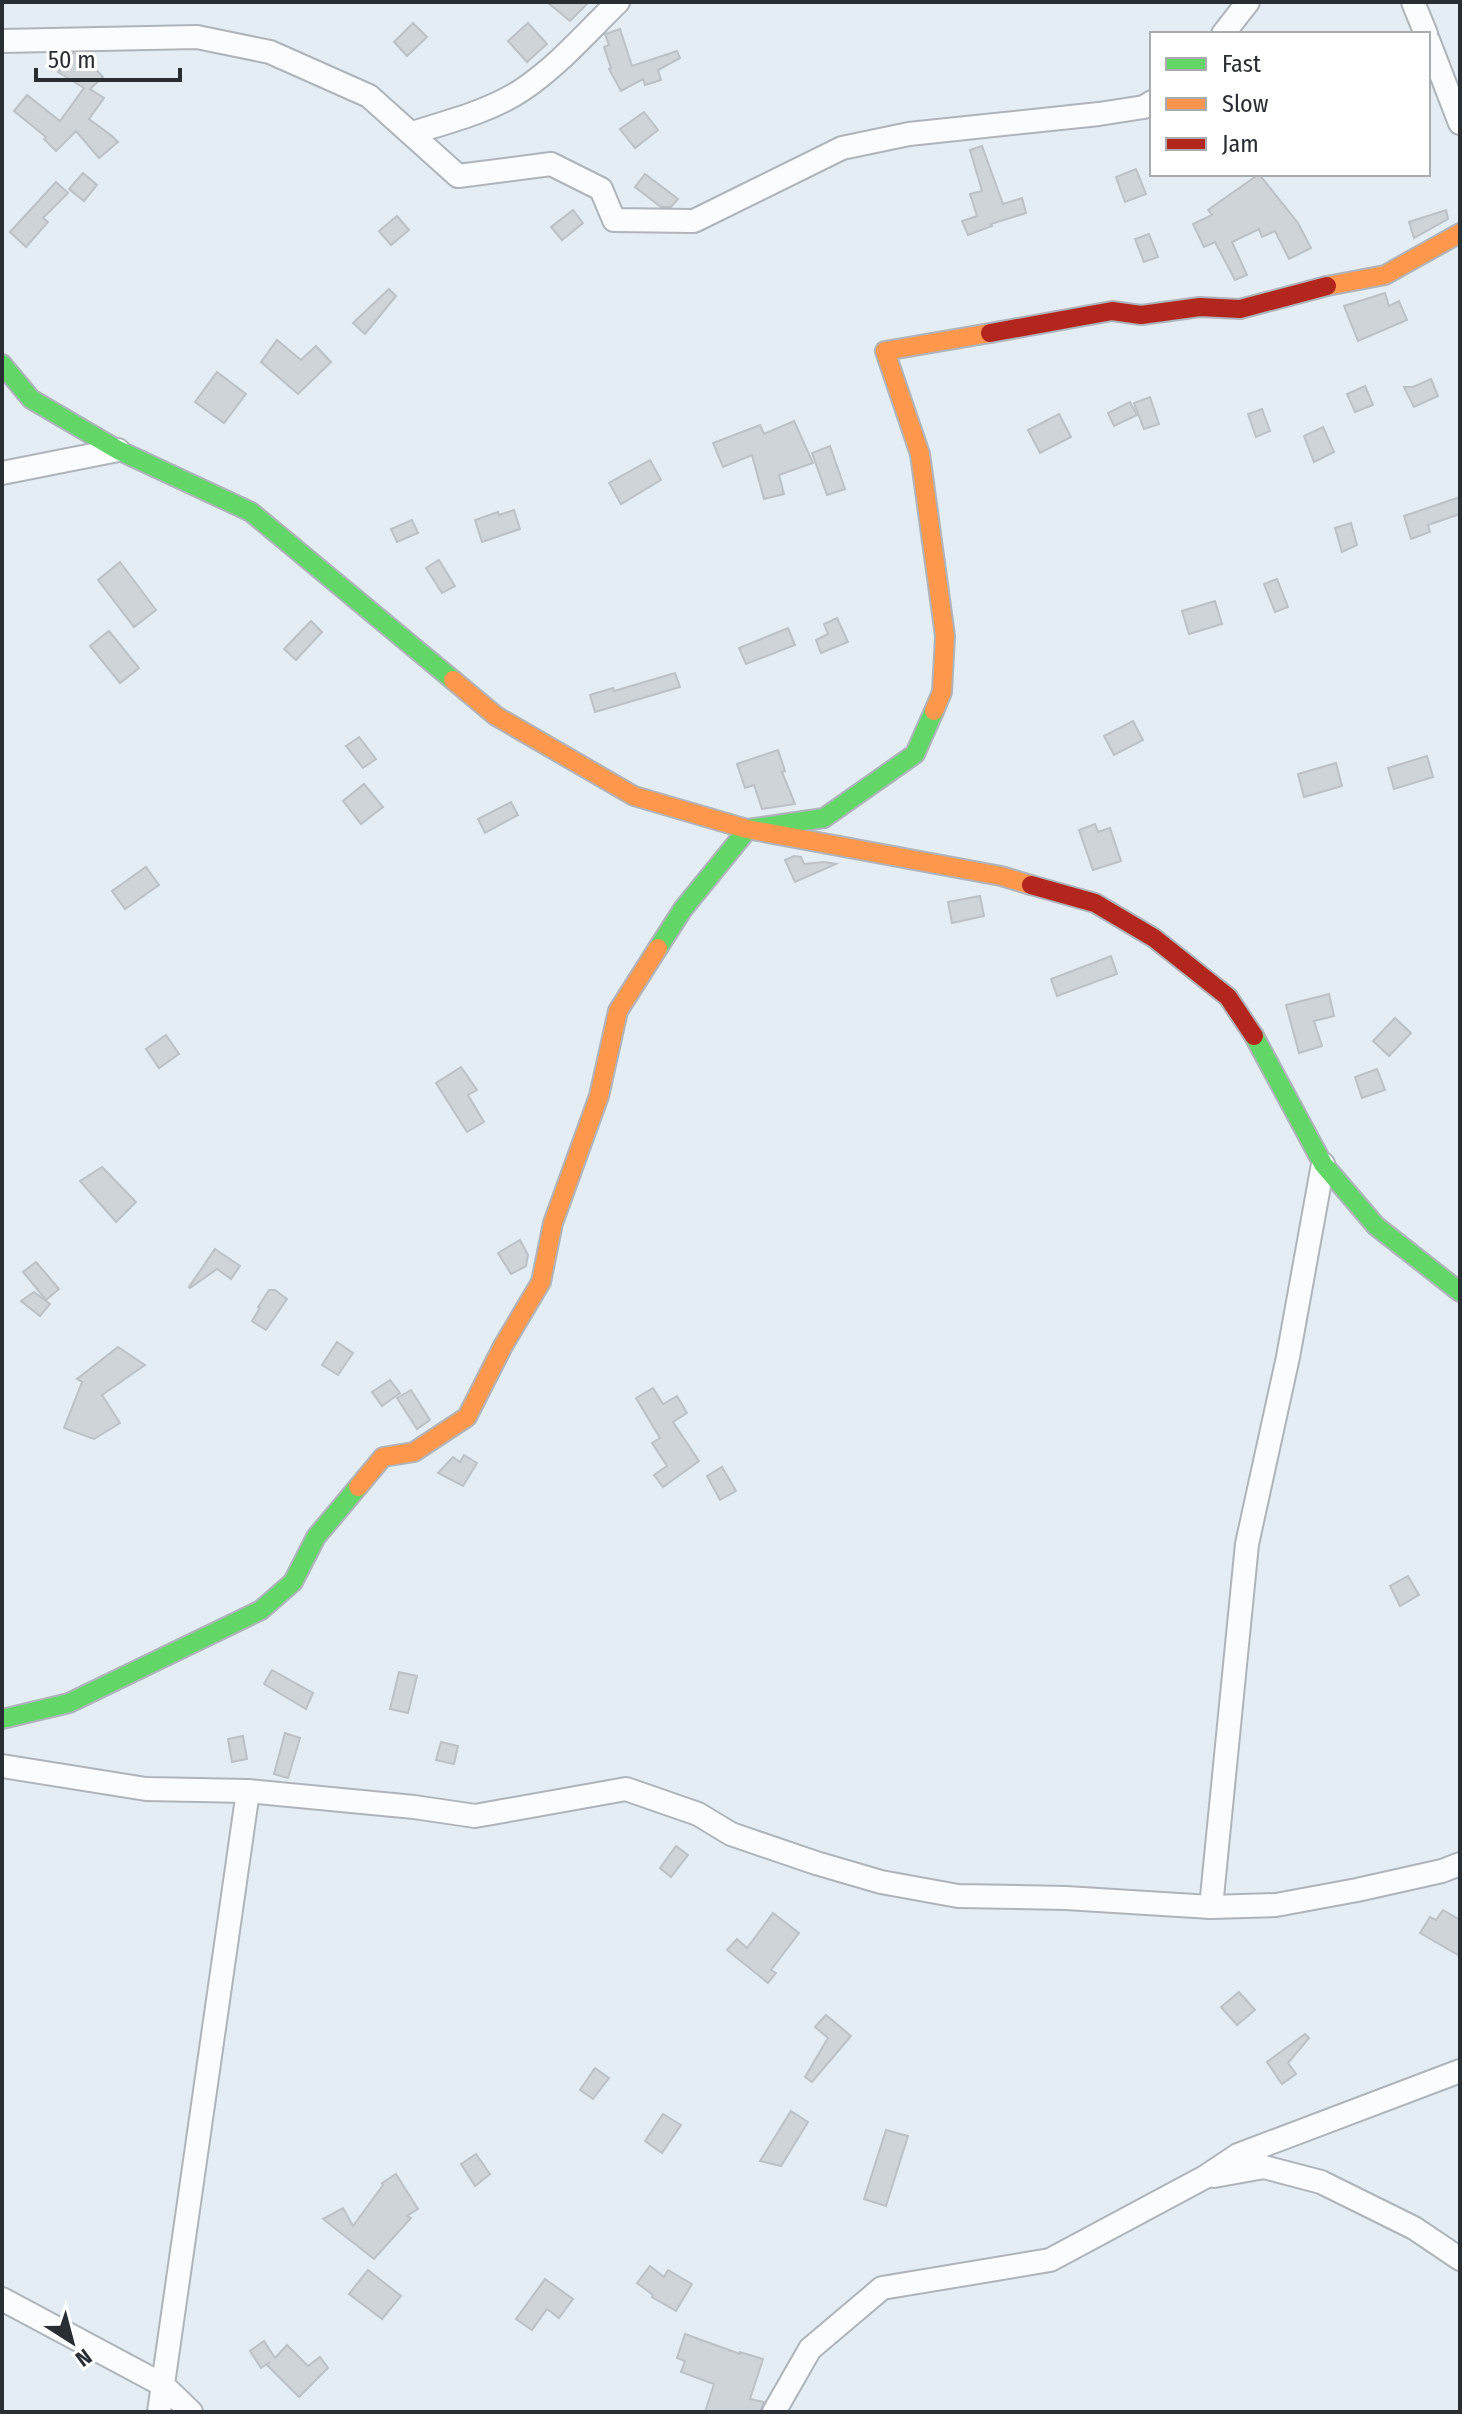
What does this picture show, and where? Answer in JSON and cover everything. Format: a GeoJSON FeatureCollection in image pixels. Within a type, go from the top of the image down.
{"type":"FeatureCollection","features":[{"type":"Feature","properties":{"kind":"street"},"geometry":{"type":"LineString","coordinates":[[412,133],[470,114],[520,92],[552,66],[618,2]]}},
{"type":"Feature","properties":{"kind":"street"},"geometry":{"type":"LineString","coordinates":[[1225,32],[1248,2]]}},
{"type":"Feature","properties":{"kind":"street"},"geometry":{"type":"LineString","coordinates":[[1413,2],[1425,32]]}},
{"type":"Feature","properties":{"kind":"street"},"geometry":{"type":"LineString","coordinates":[[2,41],[197,37],[270,52],[369,96],[458,176],[551,164],[601,189],[614,220],[694,221],[842,148],[909,134],[1099,114],[1144,107],[1150,103]]}},
{"type":"Feature","properties":{"kind":"street"},"geometry":{"type":"LineString","coordinates":[[1430,45],[1460,123]]}},
{"type":"Feature","properties":{"kind":"street"},"geometry":{"type":"LineString","coordinates":[[2,1719],[69,1703],[261,1610],[293,1582],[316,1537],[383,1457],[414,1452],[467,1417],[503,1346],[541,1282],[553,1223],[599,1096],[618,1011],[683,909],[748,829],[824,818],[915,754],[942,692],[945,636],[920,454],[885,351],[1112,311],[1141,315],[1200,307],[1240,309],[1316,288],[1385,275],[1460,233]]}},
{"type":"Feature","properties":{"kind":"street"},"geometry":{"type":"LineString","coordinates":[[2,364],[31,399],[118,450],[251,512],[496,716],[634,796],[748,829],[1001,876],[1095,903],[1154,938],[1228,997],[1263,1049],[1323,1164],[1376,1226],[1460,1292]]}},
{"type":"Feature","properties":{"kind":"street"},"geometry":{"type":"LineString","coordinates":[[2,473],[118,450]]}},
{"type":"Feature","properties":{"kind":"street"},"geometry":{"type":"LineString","coordinates":[[1211,1907],[1247,1544],[1288,1357],[1323,1164]]}},
{"type":"Feature","properties":{"kind":"street"},"geometry":{"type":"LineString","coordinates":[[2,1766],[146,1789],[248,1791],[475,1816],[626,1789],[698,1814],[731,1834],[881,1882],[958,1896],[1066,1898],[1211,1907],[1276,1905],[1385,1884],[1460,1864]]}},
{"type":"Feature","properties":{"kind":"street"},"geometry":{"type":"LineString","coordinates":[[159,2412],[248,1791]]}},
{"type":"Feature","properties":{"kind":"street"},"geometry":{"type":"LineString","coordinates":[[774,2412],[810,2349],[882,2288],[1050,2260],[1205,2177],[1238,2155],[1460,2071]]}},
{"type":"Feature","properties":{"kind":"street"},"geometry":{"type":"LineString","coordinates":[[1205,2177],[1264,2167],[1321,2182],[1414,2228],[1460,2259]]}},
{"type":"Feature","properties":{"kind":"street"},"geometry":{"type":"LineString","coordinates":[[2,2299],[163,2385],[191,2412]]}},
{"type":"Feature","properties":{"kind":"building"},"geometry":{"type":"Polygon","coordinates":[[[547,2],[589,2],[570,21],[547,2]]]}},
{"type":"Feature","properties":{"kind":"building"},"geometry":{"type":"Polygon","coordinates":[[[413,23],[427,37],[407,56],[394,42],[413,23]]]}},
{"type":"Feature","properties":{"kind":"building"},"geometry":{"type":"Polygon","coordinates":[[[528,23],[547,44],[527,62],[508,41],[528,23]]]}},
{"type":"Feature","properties":{"kind":"building"},"geometry":{"type":"Polygon","coordinates":[[[620,29],[632,66],[677,51],[680,58],[658,70],[661,80],[645,85],[643,79],[621,91],[609,69],[604,47],[609,45],[605,34],[620,29]]]}},
{"type":"Feature","properties":{"kind":"building"},"geometry":{"type":"Polygon","coordinates":[[[77,53],[103,77],[90,89],[104,98],[89,119],[118,142],[99,158],[76,131],[56,151],[44,139],[46,137],[14,111],[27,95],[60,121],[84,88],[58,72],[70,54],[77,53]]]}},
{"type":"Feature","properties":{"kind":"building"},"geometry":{"type":"Polygon","coordinates":[[[644,112],[658,130],[635,148],[620,129],[644,112]]]}},
{"type":"Feature","properties":{"kind":"building"},"geometry":{"type":"Polygon","coordinates":[[[982,146],[1003,204],[1022,198],[1026,213],[968,235],[962,221],[977,216],[970,194],[982,191],[970,150],[982,146]]]}},
{"type":"Feature","properties":{"kind":"building"},"geometry":{"type":"Polygon","coordinates":[[[1136,169],[1146,194],[1125,202],[1116,177],[1136,169]]]}},
{"type":"Feature","properties":{"kind":"building"},"geometry":{"type":"Polygon","coordinates":[[[83,173],[97,185],[84,201],[69,189],[83,173]]]}},
{"type":"Feature","properties":{"kind":"building"},"geometry":{"type":"Polygon","coordinates":[[[645,174],[678,199],[671,207],[661,207],[635,187],[645,174]]]}},
{"type":"Feature","properties":{"kind":"building"},"geometry":{"type":"Polygon","coordinates":[[[1256,176],[1261,176],[1298,223],[1311,248],[1289,259],[1275,231],[1262,237],[1259,229],[1232,242],[1247,275],[1235,280],[1215,242],[1204,247],[1193,224],[1212,215],[1208,210],[1256,176]]]}},
{"type":"Feature","properties":{"kind":"building"},"geometry":{"type":"Polygon","coordinates":[[[56,182],[68,193],[43,218],[48,222],[26,247],[10,232],[56,182]]]}},
{"type":"Feature","properties":{"kind":"building"},"geometry":{"type":"Polygon","coordinates":[[[573,210],[583,223],[562,240],[551,227],[573,210]]]}},
{"type":"Feature","properties":{"kind":"building"},"geometry":{"type":"Polygon","coordinates":[[[1446,210],[1448,219],[1414,238],[1409,222],[1446,210]]]}},
{"type":"Feature","properties":{"kind":"building"},"geometry":{"type":"Polygon","coordinates":[[[397,216],[409,230],[391,245],[379,231],[397,216]]]}},
{"type":"Feature","properties":{"kind":"building"},"geometry":{"type":"Polygon","coordinates":[[[1149,234],[1158,257],[1144,262],[1135,239],[1149,234]]]}},
{"type":"Feature","properties":{"kind":"building"},"geometry":{"type":"Polygon","coordinates":[[[389,289],[396,296],[365,334],[353,323],[389,289]]]}},
{"type":"Feature","properties":{"kind":"building"},"geometry":{"type":"Polygon","coordinates":[[[1385,293],[1389,306],[1399,301],[1407,320],[1358,341],[1344,306],[1385,293]]]}},
{"type":"Feature","properties":{"kind":"building"},"geometry":{"type":"Polygon","coordinates":[[[277,340],[301,360],[316,346],[331,362],[298,394],[261,362],[277,340]]]}},
{"type":"Feature","properties":{"kind":"building"},"geometry":{"type":"Polygon","coordinates":[[[217,372],[246,394],[224,423],[195,402],[217,372]]]}},
{"type":"Feature","properties":{"kind":"building"},"geometry":{"type":"Polygon","coordinates":[[[1431,379],[1438,396],[1414,407],[1404,387],[1413,387],[1431,379]]]}},
{"type":"Feature","properties":{"kind":"building"},"geometry":{"type":"Polygon","coordinates":[[[1365,386],[1373,405],[1355,412],[1347,394],[1365,386]]]}},
{"type":"Feature","properties":{"kind":"building"},"geometry":{"type":"Polygon","coordinates":[[[1150,397],[1159,424],[1144,429],[1134,403],[1150,397]]]}},
{"type":"Feature","properties":{"kind":"building"},"geometry":{"type":"Polygon","coordinates":[[[1130,402],[1137,415],[1114,426],[1108,413],[1130,402]]]}},
{"type":"Feature","properties":{"kind":"building"},"geometry":{"type":"Polygon","coordinates":[[[1262,409],[1270,431],[1256,437],[1248,414],[1262,409]]]}},
{"type":"Feature","properties":{"kind":"building"},"geometry":{"type":"Polygon","coordinates":[[[1059,414],[1071,437],[1040,453],[1028,430],[1059,414]]]}},
{"type":"Feature","properties":{"kind":"building"},"geometry":{"type":"Polygon","coordinates":[[[794,421],[813,463],[779,475],[784,494],[764,499],[752,455],[723,467],[713,443],[760,425],[764,434],[794,421]]]}},
{"type":"Feature","properties":{"kind":"building"},"geometry":{"type":"Polygon","coordinates":[[[1323,427],[1334,452],[1314,462],[1304,436],[1323,427]]]}},
{"type":"Feature","properties":{"kind":"building"},"geometry":{"type":"Polygon","coordinates":[[[830,446],[845,489],[827,495],[812,453],[830,446]]]}},
{"type":"Feature","properties":{"kind":"building"},"geometry":{"type":"Polygon","coordinates":[[[650,460],[661,480],[621,504],[609,483],[650,460]]]}},
{"type":"Feature","properties":{"kind":"building"},"geometry":{"type":"Polygon","coordinates":[[[1460,497],[1460,514],[1428,525],[1430,532],[1411,539],[1404,516],[1460,497]]]}},
{"type":"Feature","properties":{"kind":"building"},"geometry":{"type":"Polygon","coordinates":[[[514,510],[520,529],[482,542],[475,520],[514,510]]]}},
{"type":"Feature","properties":{"kind":"building"},"geometry":{"type":"Polygon","coordinates":[[[412,520],[418,533],[397,542],[391,529],[412,520]]]}},
{"type":"Feature","properties":{"kind":"building"},"geometry":{"type":"Polygon","coordinates":[[[1351,523],[1357,545],[1342,552],[1335,528],[1351,523]]]}},
{"type":"Feature","properties":{"kind":"building"},"geometry":{"type":"Polygon","coordinates":[[[439,560],[455,586],[442,593],[426,568],[439,560]]]}},
{"type":"Feature","properties":{"kind":"building"},"geometry":{"type":"Polygon","coordinates":[[[120,562],[156,610],[134,627],[98,580],[120,562]]]}},
{"type":"Feature","properties":{"kind":"building"},"geometry":{"type":"Polygon","coordinates":[[[1277,579],[1288,607],[1275,612],[1264,584],[1277,579]]]}},
{"type":"Feature","properties":{"kind":"building"},"geometry":{"type":"Polygon","coordinates":[[[1215,601],[1222,624],[1189,634],[1182,611],[1215,601]]]}},
{"type":"Feature","properties":{"kind":"building"},"geometry":{"type":"Polygon","coordinates":[[[837,618],[848,642],[821,653],[816,640],[828,634],[824,624],[837,618]]]}},
{"type":"Feature","properties":{"kind":"building"},"geometry":{"type":"Polygon","coordinates":[[[311,621],[322,632],[296,660],[284,649],[311,621]]]}},
{"type":"Feature","properties":{"kind":"building"},"geometry":{"type":"Polygon","coordinates":[[[788,628],[795,645],[746,664],[739,648],[788,628]]]}},
{"type":"Feature","properties":{"kind":"building"},"geometry":{"type":"Polygon","coordinates":[[[109,631],[139,668],[120,683],[90,646],[109,631]]]}},
{"type":"Feature","properties":{"kind":"building"},"geometry":{"type":"Polygon","coordinates":[[[675,673],[680,687],[595,712],[590,695],[675,673]]]}},
{"type":"Feature","properties":{"kind":"building"},"geometry":{"type":"Polygon","coordinates":[[[1133,721],[1143,740],[1114,755],[1104,736],[1133,721]]]}},
{"type":"Feature","properties":{"kind":"building"},"geometry":{"type":"Polygon","coordinates":[[[359,737],[376,759],[363,768],[346,746],[359,737]]]}},
{"type":"Feature","properties":{"kind":"building"},"geometry":{"type":"Polygon","coordinates":[[[778,750],[785,771],[782,772],[795,804],[762,809],[754,785],[745,788],[737,764],[778,750]]]}},
{"type":"Feature","properties":{"kind":"building"},"geometry":{"type":"Polygon","coordinates":[[[1427,756],[1433,777],[1394,789],[1388,768],[1427,756]]]}},
{"type":"Feature","properties":{"kind":"building"},"geometry":{"type":"Polygon","coordinates":[[[1336,763],[1342,786],[1304,797],[1298,774],[1336,763]]]}},
{"type":"Feature","properties":{"kind":"building"},"geometry":{"type":"Polygon","coordinates":[[[364,784],[383,807],[361,824],[343,801],[364,784]]]}},
{"type":"Feature","properties":{"kind":"building"},"geometry":{"type":"Polygon","coordinates":[[[511,802],[518,815],[485,833],[478,819],[511,802]]]}},
{"type":"Feature","properties":{"kind":"building"},"geometry":{"type":"Polygon","coordinates":[[[1095,824],[1098,832],[1110,828],[1121,861],[1093,870],[1079,830],[1095,824]]]}},
{"type":"Feature","properties":{"kind":"building"},"geometry":{"type":"Polygon","coordinates":[[[801,857],[804,864],[836,864],[795,882],[785,860],[801,857]]]}},
{"type":"Feature","properties":{"kind":"building"},"geometry":{"type":"Polygon","coordinates":[[[146,867],[159,885],[125,909],[112,891],[146,867]]]}},
{"type":"Feature","properties":{"kind":"building"},"geometry":{"type":"Polygon","coordinates":[[[980,896],[984,916],[952,923],[948,902],[980,896]]]}},
{"type":"Feature","properties":{"kind":"building"},"geometry":{"type":"Polygon","coordinates":[[[1111,956],[1117,974],[1057,996],[1051,979],[1111,956]]]}},
{"type":"Feature","properties":{"kind":"building"},"geometry":{"type":"Polygon","coordinates":[[[1329,994],[1334,1016],[1314,1021],[1322,1046],[1299,1053],[1286,1005],[1329,994]]]}},
{"type":"Feature","properties":{"kind":"building"},"geometry":{"type":"Polygon","coordinates":[[[1395,1018],[1411,1033],[1389,1056],[1373,1041],[1395,1018]]]}},
{"type":"Feature","properties":{"kind":"building"},"geometry":{"type":"Polygon","coordinates":[[[166,1035],[179,1054],[159,1068],[146,1049],[166,1035]]]}},
{"type":"Feature","properties":{"kind":"building"},"geometry":{"type":"Polygon","coordinates":[[[461,1067],[477,1090],[468,1095],[484,1122],[467,1132],[436,1083],[461,1067]]]}},
{"type":"Feature","properties":{"kind":"building"},"geometry":{"type":"Polygon","coordinates":[[[1377,1069],[1385,1090],[1362,1098],[1355,1077],[1377,1069]]]}},
{"type":"Feature","properties":{"kind":"building"},"geometry":{"type":"Polygon","coordinates":[[[102,1167],[136,1202],[116,1222],[80,1181],[102,1167]]]}},
{"type":"Feature","properties":{"kind":"building"},"geometry":{"type":"Polygon","coordinates":[[[520,1240],[528,1255],[526,1266],[511,1274],[498,1253],[520,1240]]]}},
{"type":"Feature","properties":{"kind":"building"},"geometry":{"type":"Polygon","coordinates":[[[215,1249],[240,1266],[231,1279],[217,1269],[190,1288],[189,1287],[215,1249]]]}},
{"type":"Feature","properties":{"kind":"building"},"geometry":{"type":"Polygon","coordinates":[[[36,1262],[59,1289],[46,1300],[23,1272],[36,1262]]]}},
{"type":"Feature","properties":{"kind":"building"},"geometry":{"type":"Polygon","coordinates":[[[269,1290],[275,1290],[287,1299],[266,1330],[252,1321],[269,1290]]]}},
{"type":"Feature","properties":{"kind":"building"},"geometry":{"type":"Polygon","coordinates":[[[34,1292],[50,1304],[40,1316],[21,1301],[34,1292]]]}},
{"type":"Feature","properties":{"kind":"building"},"geometry":{"type":"Polygon","coordinates":[[[337,1342],[353,1353],[338,1375],[322,1365],[337,1342]]]}},
{"type":"Feature","properties":{"kind":"building"},"geometry":{"type":"Polygon","coordinates":[[[118,1347],[145,1365],[102,1395],[120,1423],[94,1439],[64,1428],[82,1382],[77,1379],[118,1347]]]}},
{"type":"Feature","properties":{"kind":"building"},"geometry":{"type":"Polygon","coordinates":[[[390,1380],[400,1393],[382,1406],[372,1392],[390,1380]]]}},
{"type":"Feature","properties":{"kind":"building"},"geometry":{"type":"Polygon","coordinates":[[[653,1388],[663,1404],[677,1396],[687,1413],[673,1422],[699,1461],[663,1487],[654,1475],[667,1466],[652,1443],[660,1438],[636,1398],[653,1388]]]}},
{"type":"Feature","properties":{"kind":"building"},"geometry":{"type":"Polygon","coordinates":[[[411,1390],[430,1420],[417,1429],[397,1398],[411,1390]]]}},
{"type":"Feature","properties":{"kind":"building"},"geometry":{"type":"Polygon","coordinates":[[[464,1455],[477,1463],[463,1486],[438,1473],[453,1457],[460,1462],[464,1455]]]}},
{"type":"Feature","properties":{"kind":"building"},"geometry":{"type":"Polygon","coordinates":[[[722,1467],[736,1491],[720,1500],[707,1476],[722,1467]]]}},
{"type":"Feature","properties":{"kind":"building"},"geometry":{"type":"Polygon","coordinates":[[[1408,1576],[1419,1595],[1400,1606],[1390,1586],[1408,1576]]]}},
{"type":"Feature","properties":{"kind":"building"},"geometry":{"type":"Polygon","coordinates":[[[272,1670],[313,1693],[306,1709],[264,1684],[272,1670]]]}},
{"type":"Feature","properties":{"kind":"building"},"geometry":{"type":"Polygon","coordinates":[[[399,1672],[417,1676],[408,1713],[390,1709],[399,1672]]]}},
{"type":"Feature","properties":{"kind":"building"},"geometry":{"type":"Polygon","coordinates":[[[285,1733],[300,1738],[288,1778],[274,1774],[285,1733]]]}},
{"type":"Feature","properties":{"kind":"building"},"geometry":{"type":"Polygon","coordinates":[[[243,1736],[247,1759],[232,1762],[228,1739],[243,1736]]]}},
{"type":"Feature","properties":{"kind":"building"},"geometry":{"type":"Polygon","coordinates":[[[441,1742],[458,1746],[454,1764],[436,1760],[441,1742]]]}},
{"type":"Feature","properties":{"kind":"building"},"geometry":{"type":"Polygon","coordinates":[[[676,1846],[688,1855],[671,1877],[660,1868],[676,1846]]]}},
{"type":"Feature","properties":{"kind":"building"},"geometry":{"type":"Polygon","coordinates":[[[1443,1910],[1460,1920],[1460,1956],[1420,1933],[1430,1917],[1436,1920],[1443,1910]]]}},
{"type":"Feature","properties":{"kind":"building"},"geometry":{"type":"Polygon","coordinates":[[[773,1913],[799,1933],[771,1970],[776,1973],[768,1983],[727,1950],[737,1939],[747,1948],[773,1913]]]}},
{"type":"Feature","properties":{"kind":"building"},"geometry":{"type":"Polygon","coordinates":[[[1239,1992],[1255,2010],[1237,2025],[1221,2007],[1239,1992]]]}},
{"type":"Feature","properties":{"kind":"building"},"geometry":{"type":"Polygon","coordinates":[[[826,2015],[851,2036],[812,2082],[805,2077],[828,2038],[815,2027],[826,2015]]]}},
{"type":"Feature","properties":{"kind":"building"},"geometry":{"type":"Polygon","coordinates":[[[1305,2034],[1309,2038],[1288,2063],[1296,2074],[1282,2084],[1267,2062],[1305,2034]]]}},
{"type":"Feature","properties":{"kind":"building"},"geometry":{"type":"Polygon","coordinates":[[[595,2068],[609,2078],[593,2099],[580,2090],[595,2068]]]}},
{"type":"Feature","properties":{"kind":"building"},"geometry":{"type":"Polygon","coordinates":[[[791,2111],[808,2122],[781,2166],[760,2161],[791,2111]]]}},
{"type":"Feature","properties":{"kind":"building"},"geometry":{"type":"Polygon","coordinates":[[[663,2114],[681,2125],[662,2153],[645,2141],[663,2114]]]}},
{"type":"Feature","properties":{"kind":"building"},"geometry":{"type":"Polygon","coordinates":[[[886,2130],[908,2136],[886,2206],[864,2199],[886,2130]]]}},
{"type":"Feature","properties":{"kind":"building"},"geometry":{"type":"Polygon","coordinates":[[[476,2154],[490,2174],[475,2186],[461,2164],[476,2154]]]}},
{"type":"Feature","properties":{"kind":"building"},"geometry":{"type":"Polygon","coordinates":[[[396,2174],[418,2209],[407,2216],[411,2218],[374,2259],[323,2219],[343,2208],[353,2226],[382,2183],[396,2174]]]}},
{"type":"Feature","properties":{"kind":"building"},"geometry":{"type":"Polygon","coordinates":[[[650,2266],[664,2277],[668,2270],[692,2284],[676,2311],[652,2297],[637,2283],[650,2266]]]}},
{"type":"Feature","properties":{"kind":"building"},"geometry":{"type":"Polygon","coordinates":[[[368,2270],[401,2296],[382,2319],[349,2294],[368,2270]]]}},
{"type":"Feature","properties":{"kind":"building"},"geometry":{"type":"Polygon","coordinates":[[[545,2279],[573,2299],[559,2318],[547,2309],[532,2330],[516,2319],[545,2279]]]}},
{"type":"Feature","properties":{"kind":"building"},"geometry":{"type":"Polygon","coordinates":[[[685,2334],[763,2359],[750,2399],[764,2402],[760,2412],[705,2412],[714,2384],[681,2372],[685,2361],[677,2358],[685,2334]]]}},
{"type":"Feature","properties":{"kind":"building"},"geometry":{"type":"Polygon","coordinates":[[[264,2341],[275,2358],[287,2345],[308,2366],[320,2357],[328,2368],[299,2397],[267,2365],[270,2362],[261,2368],[250,2351],[264,2341]]]}},
{"type":"Feature","properties":{"kind":"traffic: fast"},"geometry":{"type":"LineString","coordinates":[[2,364],[31,399],[118,450],[251,512],[453,680]]}},
{"type":"Feature","properties":{"kind":"traffic: fast"},"geometry":{"type":"LineString","coordinates":[[658,948],[683,909],[748,829],[824,818],[915,754],[934,711]]}},
{"type":"Feature","properties":{"kind":"traffic: fast"},"geometry":{"type":"LineString","coordinates":[[1254,1036],[1323,1164],[1376,1226],[1460,1292]]}},
{"type":"Feature","properties":{"kind":"traffic: fast"},"geometry":{"type":"LineString","coordinates":[[2,1719],[69,1703],[261,1610],[293,1582],[316,1537],[358,1487]]}},
{"type":"Feature","properties":{"kind":"traffic: slow"},"geometry":{"type":"LineString","coordinates":[[1327,286],[1385,275],[1460,233]]}},
{"type":"Feature","properties":{"kind":"traffic: slow"},"geometry":{"type":"LineString","coordinates":[[934,711],[942,692],[945,636],[920,454],[885,351],[990,333]]}},
{"type":"Feature","properties":{"kind":"traffic: slow"},"geometry":{"type":"LineString","coordinates":[[453,680],[496,716],[634,796],[747,829],[1001,876],[1031,885]]}},
{"type":"Feature","properties":{"kind":"traffic: slow"},"geometry":{"type":"LineString","coordinates":[[358,1487],[383,1457],[414,1452],[467,1417],[503,1346],[541,1282],[553,1223],[599,1096],[618,1011],[658,948]]}},
{"type":"Feature","properties":{"kind":"traffic: jam"},"geometry":{"type":"LineString","coordinates":[[990,333],[1112,311],[1141,315],[1200,307],[1240,309],[1327,286]]}},
{"type":"Feature","properties":{"kind":"traffic: jam"},"geometry":{"type":"LineString","coordinates":[[1031,885],[1095,903],[1154,938],[1228,997],[1254,1036]]}}]}
